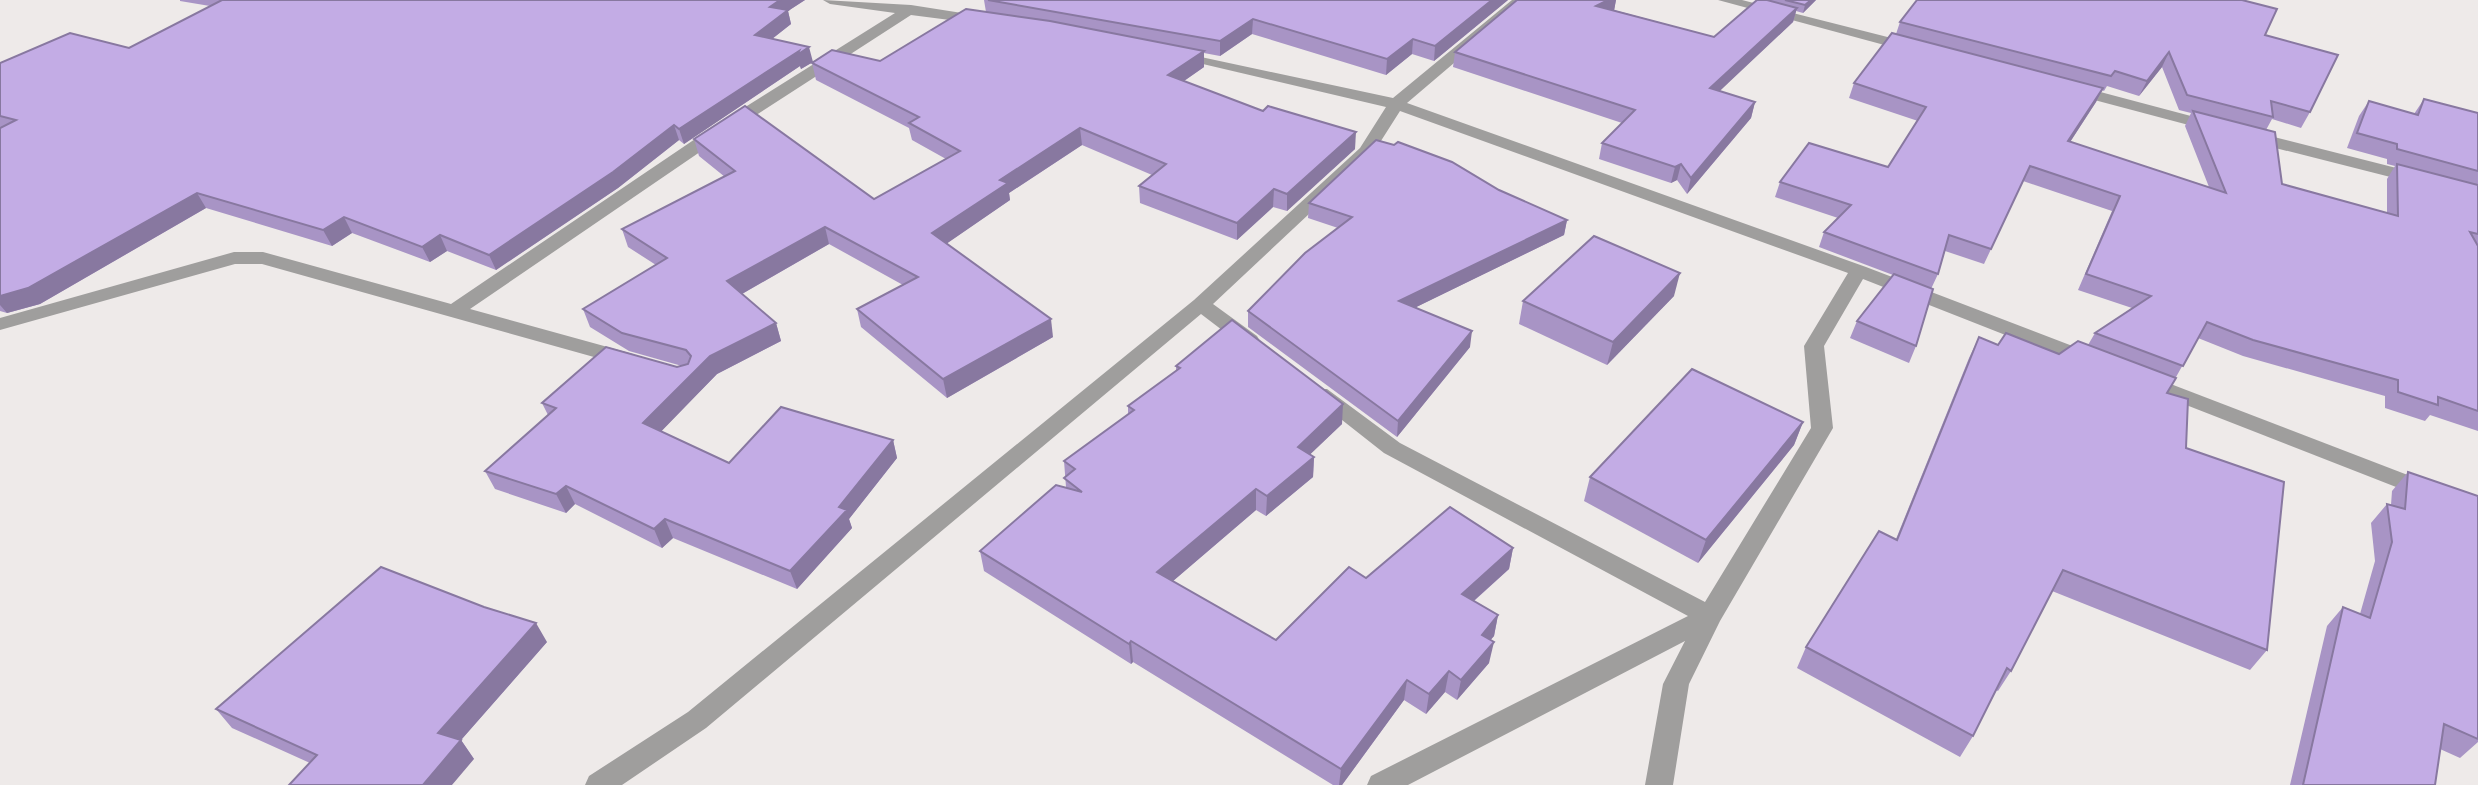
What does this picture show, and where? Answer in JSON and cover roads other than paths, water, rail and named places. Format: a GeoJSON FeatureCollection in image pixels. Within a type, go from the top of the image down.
{"type":"FeatureCollection","features":[{"type":"Feature","properties":{"kind":"street"},"geometry":{"type":"LineString","coordinates":[[831,0],[1001,23]]}},
{"type":"Feature","properties":{"kind":"street"},"geometry":{"type":"LineString","coordinates":[[599,785],[697,720],[1202,304],[1366,151],[1396,104],[1521,0]]}},
{"type":"Feature","properties":{"kind":"street"},"geometry":{"type":"LineString","coordinates":[[1725,0],[1930,53]]}},
{"type":"Feature","properties":{"kind":"street"},"geometry":{"type":"LineString","coordinates":[[456,310],[710,137],[911,9]]}},
{"type":"Feature","properties":{"kind":"street"},"geometry":{"type":"LineString","coordinates":[[1158,50],[1396,104],[1859,271],[2104,366]]}},
{"type":"Feature","properties":{"kind":"street"},"geometry":{"type":"LineString","coordinates":[[2063,87],[2438,184]]}},
{"type":"Feature","properties":{"kind":"street"},"geometry":{"type":"LineString","coordinates":[[0,324],[234,258],[263,258],[644,364]]}},
{"type":"Feature","properties":{"kind":"street"},"geometry":{"type":"LineString","coordinates":[[1659,785],[1676,684],[1710,616],[1822,428],[1814,346],[1859,271]]}},
{"type":"Feature","properties":{"kind":"street"},"geometry":{"type":"LineString","coordinates":[[1202,304],[1265,352]]}},
{"type":"Feature","properties":{"kind":"street"},"geometry":{"type":"LineString","coordinates":[[2130,376],[2478,511]]}},
{"type":"Feature","properties":{"kind":"street"},"geometry":{"type":"LineString","coordinates":[[1307,384],[1392,448],[1710,616]]}},
{"type":"Feature","properties":{"kind":"street"},"geometry":{"type":"LineString","coordinates":[[1381,785],[1710,616]]}}]}
